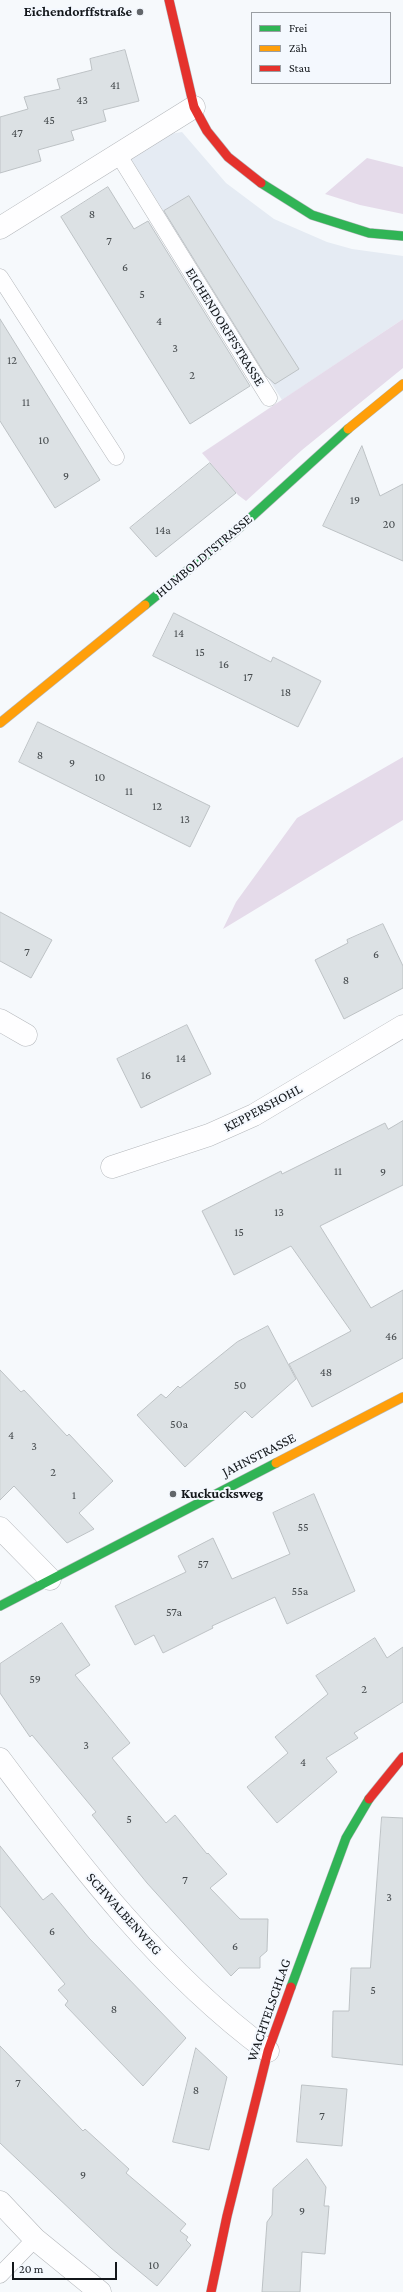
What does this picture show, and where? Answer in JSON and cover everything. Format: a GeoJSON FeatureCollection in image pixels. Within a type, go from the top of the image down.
{"type":"FeatureCollection","features":[{"type":"Feature","properties":{"kind":"street"},"geometry":{"type":"LineString","coordinates":[[170,0],[194,107],[207,131],[228,157],[269,190],[312,215],[369,233],[403,236]]}},
{"type":"Feature","properties":{"kind":"street"},"geometry":{"type":"LineString","coordinates":[[0,228],[194,107]]}},
{"type":"Feature","properties":{"kind":"street","name":"HUMBOLDTSTRASSE"},"geometry":{"type":"LineString","coordinates":[[0,723],[237,530],[324,449],[403,384]]}},
{"type":"Feature","properties":{"kind":"street"},"geometry":{"type":"LineString","coordinates":[[0,1020],[26,1035]]}},
{"type":"Feature","properties":{"kind":"street","name":"KEPPERSHOHL"},"geometry":{"type":"LineString","coordinates":[[112,1167],[209,1135],[254,1115],[403,1026]]}},
{"type":"Feature","properties":{"kind":"street","name":"JAHNSTRASSE"},"geometry":{"type":"LineString","coordinates":[[0,1606],[403,1397]]}},
{"type":"Feature","properties":{"kind":"street"},"geometry":{"type":"LineString","coordinates":[[0,1528],[50,1579]]}},
{"type":"Feature","properties":{"kind":"street","name":"WACHTELSCHLAG"},"geometry":{"type":"LineString","coordinates":[[211,2292],[227,2216],[268,2051],[346,1838],[362,1807],[382,1778],[403,1757]]}},
{"type":"Feature","properties":{"kind":"street","name":"SCHWALBENWEG"},"geometry":{"type":"LineString","coordinates":[[0,1759],[63,1844],[129,1923],[202,1997],[235,2027],[268,2051]]}},
{"type":"Feature","properties":{"kind":"street"},"geometry":{"type":"LineString","coordinates":[[0,2202],[35,2238],[100,2292]]}},
{"type":"Feature","properties":{"kind":"lane","name":"EICHENDORFFSTRASSE"},"geometry":{"type":"LineString","coordinates":[[118,154],[269,398]]}},
{"type":"Feature","properties":{"kind":"lane"},"geometry":{"type":"LineString","coordinates":[[0,277],[116,456]]}},
{"type":"Feature","properties":{"kind":"lane"},"geometry":{"type":"LineString","coordinates":[[0,2275],[35,2238]]}},
{"type":"Feature","properties":{"kind":"shaded area"},"geometry":{"type":"Polygon","coordinates":[[[182,132],[226,183],[274,219],[327,242],[352,249],[403,256],[403,319],[282,400],[130,158],[170,134],[182,132]]]}},
{"type":"Feature","properties":{"kind":"shaded area"},"geometry":{"type":"Polygon","coordinates":[[[367,158],[403,167],[403,214],[360,205],[325,194],[367,158]]]}},
{"type":"Feature","properties":{"kind":"shaded area"},"geometry":{"type":"Polygon","coordinates":[[[403,319],[403,368],[302,450],[246,501],[238,495],[202,453],[403,319]]]}},
{"type":"Feature","properties":{"kind":"shaded area"},"geometry":{"type":"Polygon","coordinates":[[[403,757],[403,820],[223,929],[236,902],[297,818],[403,757]]]}},
{"type":"Feature","properties":{"kind":"building"},"geometry":{"type":"Polygon","coordinates":[[[125,50],[139,101],[103,110],[106,121],[71,131],[74,140],[38,150],[41,161],[0,173],[0,117],[28,109],[24,97],[60,89],[57,79],[92,70],[90,59],[125,50]]]}},
{"type":"Feature","properties":{"kind":"building"},"geometry":{"type":"Polygon","coordinates":[[[108,187],[134,229],[148,221],[250,386],[190,424],[61,217],[108,187]]]}},
{"type":"Feature","properties":{"kind":"building"},"geometry":{"type":"Polygon","coordinates":[[[189,196],[299,369],[275,384],[266,376],[164,211],[189,196]]]}},
{"type":"Feature","properties":{"kind":"building"},"geometry":{"type":"Polygon","coordinates":[[[0,319],[100,480],[55,508],[0,421],[0,319]]]}},
{"type":"Feature","properties":{"kind":"building"},"geometry":{"type":"Polygon","coordinates":[[[362,446],[380,496],[403,484],[403,561],[323,526],[362,446]]]}},
{"type":"Feature","properties":{"kind":"building"},"geometry":{"type":"Polygon","coordinates":[[[210,463],[236,493],[156,557],[130,528],[210,463]]]}},
{"type":"Feature","properties":{"kind":"building"},"geometry":{"type":"Polygon","coordinates":[[[174,613],[271,662],[273,657],[321,681],[298,727],[153,656],[174,613]]]}},
{"type":"Feature","properties":{"kind":"building"},"geometry":{"type":"Polygon","coordinates":[[[38,722],[210,806],[190,847],[19,762],[38,722]]]}},
{"type":"Feature","properties":{"kind":"building"},"geometry":{"type":"Polygon","coordinates":[[[0,912],[52,940],[31,978],[0,961],[0,912]]]}},
{"type":"Feature","properties":{"kind":"building"},"geometry":{"type":"Polygon","coordinates":[[[383,924],[403,966],[403,988],[344,1019],[315,960],[348,943],[347,940],[383,924]]]}},
{"type":"Feature","properties":{"kind":"building"},"geometry":{"type":"Polygon","coordinates":[[[187,1025],[211,1074],[141,1108],[117,1059],[187,1025]]]}},
{"type":"Feature","properties":{"kind":"building"},"geometry":{"type":"Polygon","coordinates":[[[403,1121],[403,1185],[320,1226],[371,1308],[403,1290],[403,1358],[312,1407],[289,1364],[351,1331],[291,1246],[234,1275],[202,1211],[281,1171],[282,1174],[385,1123],[388,1129],[403,1121]]]}},
{"type":"Feature","properties":{"kind":"building"},"geometry":{"type":"Polygon","coordinates":[[[268,1326],[296,1379],[252,1418],[245,1411],[185,1467],[137,1415],[161,1394],[166,1398],[178,1386],[180,1388],[237,1342],[268,1326]]]}},
{"type":"Feature","properties":{"kind":"building"},"geometry":{"type":"Polygon","coordinates":[[[0,1370],[21,1392],[24,1390],[67,1436],[69,1434],[113,1481],[79,1513],[94,1529],[67,1543],[14,1486],[0,1500],[0,1370]]]}},
{"type":"Feature","properties":{"kind":"building"},"geometry":{"type":"Polygon","coordinates":[[[314,1494],[355,1591],[287,1624],[275,1597],[212,1626],[213,1628],[163,1653],[154,1635],[135,1645],[115,1606],[186,1572],[178,1556],[213,1538],[232,1579],[290,1554],[273,1513],[314,1494]]]}},
{"type":"Feature","properties":{"kind":"building"},"geometry":{"type":"Polygon","coordinates":[[[62,1623],[90,1665],[75,1675],[130,1743],[112,1758],[166,1823],[175,1815],[207,1854],[208,1853],[227,1874],[210,1888],[240,1919],[268,1919],[267,1951],[260,1957],[260,1968],[239,1968],[231,1976],[147,1883],[92,1815],[96,1812],[32,1735],[30,1737],[0,1693],[0,1664],[62,1623]]]}},
{"type":"Feature","properties":{"kind":"building"},"geometry":{"type":"Polygon","coordinates":[[[375,1638],[387,1658],[403,1647],[403,1702],[354,1733],[358,1738],[326,1758],[337,1772],[277,1823],[247,1787],[288,1753],[275,1737],[328,1694],[316,1676],[375,1638]]]}},
{"type":"Feature","properties":{"kind":"building"},"geometry":{"type":"Polygon","coordinates":[[[382,1817],[403,1818],[403,2065],[332,2057],[333,2011],[349,2011],[351,1968],[370,1968],[382,1817]]]}},
{"type":"Feature","properties":{"kind":"building"},"geometry":{"type":"Polygon","coordinates":[[[0,1846],[43,1900],[52,1893],[89,1938],[186,2038],[143,2086],[65,2005],[68,2001],[58,1990],[65,1984],[0,1906],[0,1846]]]}},
{"type":"Feature","properties":{"kind":"building"},"geometry":{"type":"Polygon","coordinates":[[[0,2046],[83,2131],[85,2129],[129,2169],[126,2173],[186,2224],[180,2231],[188,2237],[186,2240],[191,2245],[157,2286],[111,2248],[0,2143],[0,2046]]]}},
{"type":"Feature","properties":{"kind":"building"},"geometry":{"type":"Polygon","coordinates":[[[196,2048],[227,2077],[209,2150],[173,2142],[196,2048]]]}},
{"type":"Feature","properties":{"kind":"building"},"geometry":{"type":"Polygon","coordinates":[[[302,2085],[347,2089],[342,2146],[297,2142],[302,2085]]]}},
{"type":"Feature","properties":{"kind":"building"},"geometry":{"type":"Polygon","coordinates":[[[307,2159],[326,2187],[324,2206],[329,2206],[325,2254],[302,2252],[300,2292],[262,2292],[267,2222],[272,2215],[273,2189],[307,2159]]]}},
{"type":"Feature","properties":{"kind":"traffic: fast"},"geometry":{"type":"LineString","coordinates":[[261,183],[312,215],[369,233],[403,236]]}},
{"type":"Feature","properties":{"kind":"traffic: fast"},"geometry":{"type":"LineString","coordinates":[[145,605],[237,530],[348,429]]}},
{"type":"Feature","properties":{"kind":"traffic: fast"},"geometry":{"type":"LineString","coordinates":[[0,1606],[276,1463]]}},
{"type":"Feature","properties":{"kind":"traffic: fast"},"geometry":{"type":"LineString","coordinates":[[291,1987],[346,1838],[369,1799]]}},
{"type":"Feature","properties":{"kind":"traffic: slow"},"geometry":{"type":"LineString","coordinates":[[348,429],[403,384]]}},
{"type":"Feature","properties":{"kind":"traffic: slow"},"geometry":{"type":"LineString","coordinates":[[0,723],[145,605]]}},
{"type":"Feature","properties":{"kind":"traffic: slow"},"geometry":{"type":"LineString","coordinates":[[276,1463],[403,1397]]}},
{"type":"Feature","properties":{"kind":"traffic: jam"},"geometry":{"type":"LineString","coordinates":[[169,0],[194,107],[207,131],[228,157],[261,183]]}},
{"type":"Feature","properties":{"kind":"traffic: jam"},"geometry":{"type":"LineString","coordinates":[[369,1799],[403,1757]]}},
{"type":"Feature","properties":{"kind":"traffic: jam"},"geometry":{"type":"LineString","coordinates":[[211,2292],[227,2216],[268,2051],[291,1987]]}},
{"type":"Feature","properties":{"kind":"place","name":"Eichendorffstraße"},"geometry":{"type":"Point","coordinates":[140,12]}},
{"type":"Feature","properties":{"kind":"place","name":"Kuckucksweg"},"geometry":{"type":"Point","coordinates":[173,1494]}}]}
